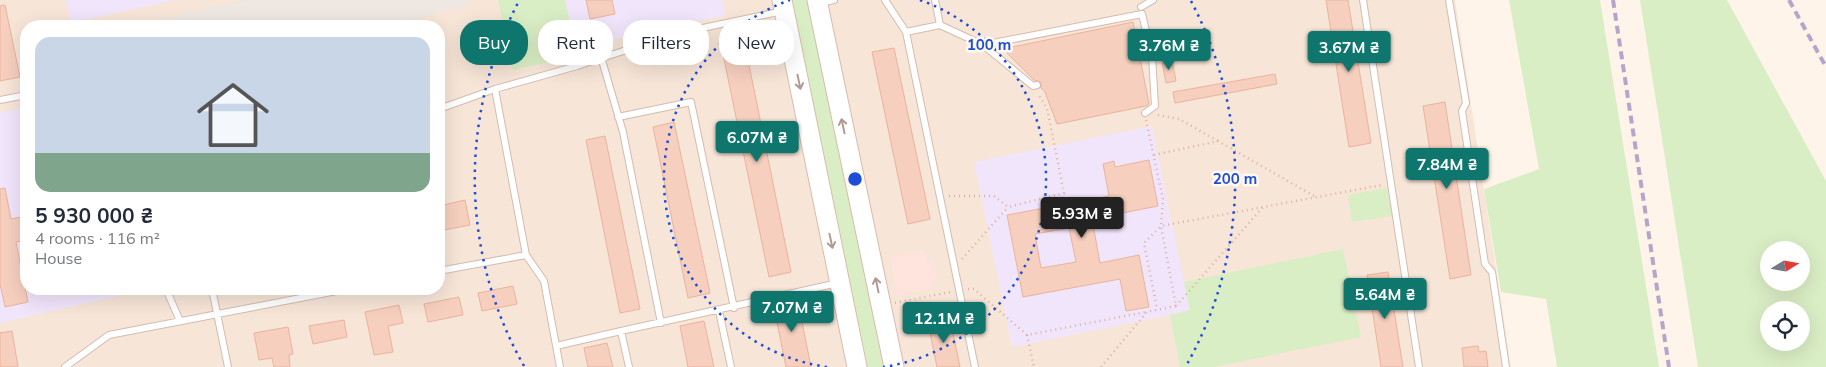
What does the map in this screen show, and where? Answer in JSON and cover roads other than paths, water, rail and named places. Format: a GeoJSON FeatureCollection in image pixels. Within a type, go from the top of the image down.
{"type":"FeatureCollection","features":[{"type":"Feature","properties":{"kind":"main road"},"geometry":{"type":"LineString","coordinates":[[823,1],[894,367]]}},
{"type":"Feature","properties":{"kind":"main road"},"geometry":{"type":"LineString","coordinates":[[783,5],[857,367]]}},
{"type":"Feature","properties":{"kind":"lane"},"geometry":{"type":"LineString","coordinates":[[886,0],[906,32],[975,367]]}},
{"type":"Feature","properties":{"kind":"lane"},"geometry":{"type":"LineString","coordinates":[[935,0],[940,25]]}},
{"type":"Feature","properties":{"kind":"lane"},"geometry":{"type":"LineString","coordinates":[[1142,8],[1153,0]]}},
{"type":"Feature","properties":{"kind":"lane"},"geometry":{"type":"LineString","coordinates":[[1363,0],[1419,367]]}},
{"type":"Feature","properties":{"kind":"lane"},"geometry":{"type":"LineString","coordinates":[[1449,0],[1466,103],[1462,111],[1485,264],[1492,272],[1506,367]]}},
{"type":"Feature","properties":{"kind":"lane"},"geometry":{"type":"LineString","coordinates":[[613,52],[679,32],[783,5]]}},
{"type":"Feature","properties":{"kind":"lane"},"geometry":{"type":"LineString","coordinates":[[983,45],[1142,14],[1152,56],[1155,106],[1145,113]]}},
{"type":"Feature","properties":{"kind":"lane"},"geometry":{"type":"LineString","coordinates":[[906,32],[940,25],[983,45],[1035,86]]}},
{"type":"Feature","properties":{"kind":"lane"},"geometry":{"type":"LineString","coordinates":[[445,107],[495,89],[579,65]]}},
{"type":"Feature","properties":{"kind":"lane"},"geometry":{"type":"LineString","coordinates":[[604,65],[618,117],[661,323]]}},
{"type":"Feature","properties":{"kind":"lane"},"geometry":{"type":"LineString","coordinates":[[495,89],[526,255],[544,281],[560,367]]}},
{"type":"Feature","properties":{"kind":"lane"},"geometry":{"type":"LineString","coordinates":[[0,100],[20,96]]}},
{"type":"Feature","properties":{"kind":"lane"},"geometry":{"type":"LineString","coordinates":[[618,117],[691,102],[734,308]]}},
{"type":"Feature","properties":{"kind":"lane"},"geometry":{"type":"LineString","coordinates":[[445,271],[526,255]]}},
{"type":"Feature","properties":{"kind":"lane"},"geometry":{"type":"LineString","coordinates":[[556,346],[734,308],[840,282]]}},
{"type":"Feature","properties":{"kind":"lane"},"geometry":{"type":"LineString","coordinates":[[169,295],[180,321]]}},
{"type":"Feature","properties":{"kind":"lane"},"geometry":{"type":"LineString","coordinates":[[213,295],[228,367]]}},
{"type":"Feature","properties":{"kind":"lane"},"geometry":{"type":"LineString","coordinates":[[65,367],[109,335],[314,295]]}},
{"type":"Feature","properties":{"kind":"lane"},"geometry":{"type":"LineString","coordinates":[[719,311],[731,367]]}},
{"type":"Feature","properties":{"kind":"lane"},"geometry":{"type":"LineString","coordinates":[[622,332],[629,367]]}},
{"type":"Feature","properties":{"kind":"railway"},"geometry":{"type":"LineString","coordinates":[[1613,0],[1669,367]]}},
{"type":"Feature","properties":{"kind":"railway"},"geometry":{"type":"LineString","coordinates":[[1789,0],[1826,67]]}}]}
